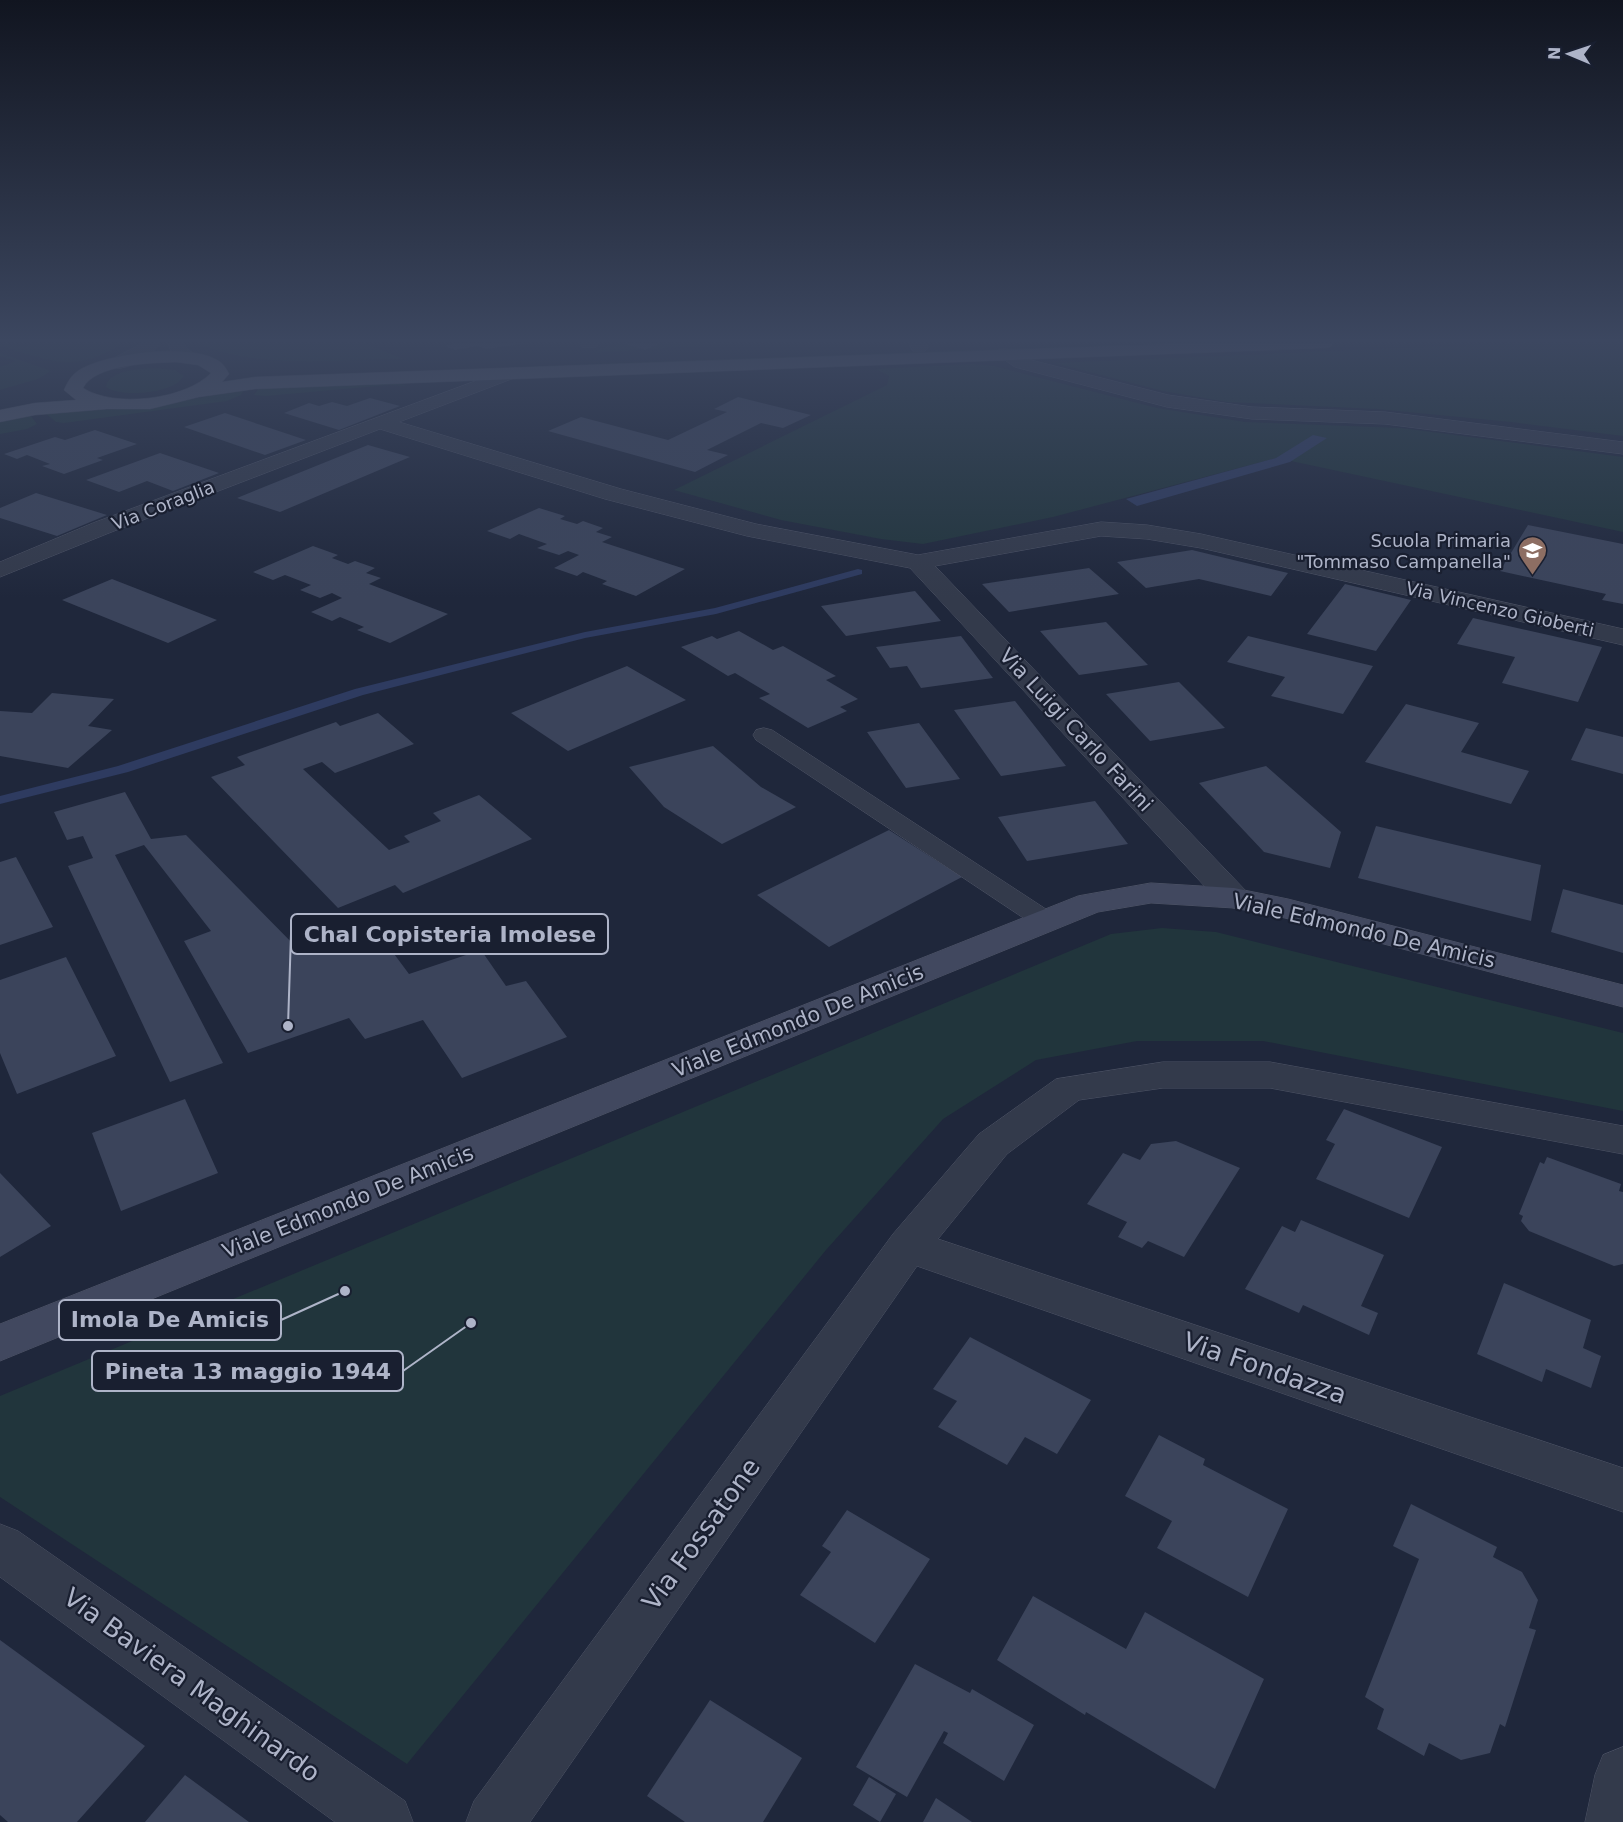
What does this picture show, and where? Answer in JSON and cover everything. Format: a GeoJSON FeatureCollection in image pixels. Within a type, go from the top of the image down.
{"type":"FeatureCollection","features":[{"type":"Feature","properties":{"kind":"street","name":"Via Coraglia"},"geometry":{"type":"LineString","coordinates":[[0,570],[101,528],[368,428]]}},
{"type":"Feature","properties":{"kind":"street"},"geometry":{"type":"LineString","coordinates":[[397,428],[613,494],[755,531],[918,562]]}},
{"type":"Feature","properties":{"kind":"street"},"geometry":{"type":"LineString","coordinates":[[1465,428],[1623,448]]}},
{"type":"Feature","properties":{"kind":"street","name":"Via Vincenzo Gioberti"},"geometry":{"type":"LineString","coordinates":[[918,562],[1101,529],[1147,532],[1201,541],[1623,637]]}},
{"type":"Feature","properties":{"kind":"street","name":"Via Luigi Carlo Farini"},"geometry":{"type":"LineString","coordinates":[[918,562],[1234,898]]}},
{"type":"Feature","properties":{"kind":"street","name":"Viale Edmondo De Amicis"},"geometry":{"type":"LineString","coordinates":[[0,1342],[1090,903],[1151,893],[1234,898],[1288,909],[1623,996]]}},
{"type":"Feature","properties":{"kind":"street"},"geometry":{"type":"LineString","coordinates":[[908,1246],[993,1144],[1069,1088],[1164,1075],[1270,1075],[1623,1140]]}},
{"type":"Feature","properties":{"kind":"street","name":"Via Fondazza"},"geometry":{"type":"LineString","coordinates":[[908,1246],[1623,1490]]}},
{"type":"Feature","properties":{"kind":"street","name":"Via Fossatone"},"geometry":{"type":"LineString","coordinates":[[495,1822],[908,1246]]}},
{"type":"Feature","properties":{"kind":"street","name":"Via Baviera Maghinardo"},"geometry":{"type":"LineString","coordinates":[[0,1547],[384,1822]]}},
{"type":"Feature","properties":{"kind":"street"},"geometry":{"type":"LineString","coordinates":[[1614,1822],[1623,1774]]}},
{"type":"Feature","properties":{"kind":"lane"},"geometry":{"type":"LineString","coordinates":[[764,735],[1046,921]]}},
{"type":"Feature","properties":{"kind":"shaded area"},"geometry":{"type":"Polygon","coordinates":[[[0,428],[29,428],[27,429],[0,434],[0,428]]]}},
{"type":"Feature","properties":{"kind":"shaded area"},"geometry":{"type":"Polygon","coordinates":[[[800,428],[1401,428],[1623,457],[1623,532],[1277,458],[1053,517],[923,544],[881,539],[781,520],[674,490],[800,428]]]}},
{"type":"Feature","properties":{"kind":"shaded area"},"geometry":{"type":"Polygon","coordinates":[[[1559,428],[1623,428],[1623,436],[1559,428]]]}},
{"type":"Feature","properties":{"kind":"shaded area"},"geometry":{"type":"Polygon","coordinates":[[[1162,928],[1216,932],[1623,1033],[1623,1111],[1263,1041],[1137,1041],[1036,1060],[943,1119],[826,1250],[407,1764],[0,1497],[0,1396],[1111,934],[1162,928]]]}},
{"type":"Feature","properties":{"kind":"water"},"geometry":{"type":"Polygon","coordinates":[[[1313,435],[1327,438],[1290,462],[1137,506],[1126,499],[1276,458],[1313,435]]]}},
{"type":"Feature","properties":{"kind":"building"},"geometry":{"type":"Polygon","coordinates":[[[187,428],[270,428],[306,440],[265,455],[187,428]]]}},
{"type":"Feature","properties":{"kind":"building"},"geometry":{"type":"Polygon","coordinates":[[[555,428],[623,428],[668,440],[693,428],[751,428],[707,450],[728,455],[695,472],[548,431],[555,428]]]}},
{"type":"Feature","properties":{"kind":"building"},"geometry":{"type":"Polygon","coordinates":[[[95,430],[137,444],[97,458],[103,460],[64,474],[42,466],[50,464],[27,455],[17,459],[4,454],[55,437],[65,440],[95,430]]]}},
{"type":"Feature","properties":{"kind":"building"},"geometry":{"type":"Polygon","coordinates":[[[368,445],[410,457],[280,512],[237,498],[368,445]]]}},
{"type":"Feature","properties":{"kind":"building"},"geometry":{"type":"Polygon","coordinates":[[[160,453],[219,473],[173,491],[147,481],[119,492],[86,480],[160,453]]]}},
{"type":"Feature","properties":{"kind":"building"},"geometry":{"type":"Polygon","coordinates":[[[36,493],[107,515],[57,536],[0,518],[0,508],[36,493]]]}},
{"type":"Feature","properties":{"kind":"building"},"geometry":{"type":"Polygon","coordinates":[[[539,508],[565,516],[560,519],[577,524],[583,521],[603,528],[596,532],[612,537],[602,542],[685,569],[636,596],[602,584],[607,581],[583,572],[577,576],[554,568],[579,555],[568,551],[559,555],[537,548],[547,544],[519,534],[510,539],[487,531],[539,508]]]}},
{"type":"Feature","properties":{"kind":"building"},"geometry":{"type":"Polygon","coordinates":[[[1528,525],[1623,544],[1623,604],[1602,600],[1606,594],[1500,571],[1528,525]]]}},
{"type":"Feature","properties":{"kind":"building"},"geometry":{"type":"Polygon","coordinates":[[[313,546],[338,555],[332,558],[348,564],[355,561],[375,568],[366,573],[381,578],[369,584],[448,614],[390,643],[357,630],[364,627],[340,617],[332,621],[311,612],[342,598],[332,593],[320,598],[300,590],[311,585],[285,575],[273,580],[253,572],[313,546]]]}},
{"type":"Feature","properties":{"kind":"building"},"geometry":{"type":"Polygon","coordinates":[[[1192,550],[1288,573],[1271,596],[1199,579],[1146,588],[1117,562],[1192,550]]]}},
{"type":"Feature","properties":{"kind":"building"},"geometry":{"type":"Polygon","coordinates":[[[1089,568],[1119,594],[1009,612],[982,584],[1089,568]]]}},
{"type":"Feature","properties":{"kind":"building"},"geometry":{"type":"Polygon","coordinates":[[[112,579],[217,620],[168,643],[62,600],[112,579]]]}},
{"type":"Feature","properties":{"kind":"building"},"geometry":{"type":"Polygon","coordinates":[[[1345,584],[1411,600],[1376,651],[1307,634],[1345,584]]]}},
{"type":"Feature","properties":{"kind":"building"},"geometry":{"type":"Polygon","coordinates":[[[915,591],[941,621],[846,636],[821,606],[915,591]]]}},
{"type":"Feature","properties":{"kind":"building"},"geometry":{"type":"Polygon","coordinates":[[[1473,618],[1602,647],[1578,702],[1502,683],[1515,657],[1457,644],[1473,618]]]}},
{"type":"Feature","properties":{"kind":"building"},"geometry":{"type":"Polygon","coordinates":[[[1106,622],[1148,665],[1079,675],[1040,631],[1106,622]]]}},
{"type":"Feature","properties":{"kind":"building"},"geometry":{"type":"Polygon","coordinates":[[[739,631],[773,650],[783,646],[836,676],[826,680],[858,699],[840,707],[847,711],[808,728],[759,698],[770,694],[735,673],[728,676],[681,647],[712,636],[717,639],[739,631]]]}},
{"type":"Feature","properties":{"kind":"building"},"geometry":{"type":"Polygon","coordinates":[[[961,636],[993,678],[921,688],[907,666],[890,668],[876,647],[961,636]]]}},
{"type":"Feature","properties":{"kind":"building"},"geometry":{"type":"Polygon","coordinates":[[[1248,636],[1373,666],[1343,714],[1271,696],[1285,677],[1227,662],[1248,636]]]}},
{"type":"Feature","properties":{"kind":"building"},"geometry":{"type":"Polygon","coordinates":[[[627,666],[686,700],[568,751],[511,713],[627,666]]]}},
{"type":"Feature","properties":{"kind":"building"},"geometry":{"type":"Polygon","coordinates":[[[1179,682],[1225,728],[1150,741],[1106,694],[1179,682]]]}},
{"type":"Feature","properties":{"kind":"building"},"geometry":{"type":"Polygon","coordinates":[[[52,693],[114,699],[88,726],[112,730],[68,768],[0,756],[0,711],[32,713],[52,693]]]}},
{"type":"Feature","properties":{"kind":"building"},"geometry":{"type":"Polygon","coordinates":[[[1015,701],[1066,766],[1001,776],[954,710],[1015,701]]]}},
{"type":"Feature","properties":{"kind":"building"},"geometry":{"type":"Polygon","coordinates":[[[1406,704],[1479,723],[1461,752],[1529,771],[1511,804],[1365,762],[1406,704]]]}},
{"type":"Feature","properties":{"kind":"building"},"geometry":{"type":"Polygon","coordinates":[[[378,713],[414,744],[335,773],[322,762],[303,769],[389,850],[410,842],[404,836],[441,821],[433,813],[479,795],[532,839],[403,893],[395,885],[338,908],[211,777],[245,765],[237,757],[336,722],[340,726],[378,713]]]}},
{"type":"Feature","properties":{"kind":"building"},"geometry":{"type":"Polygon","coordinates":[[[919,723],[960,779],[906,788],[867,732],[919,723]]]}},
{"type":"Feature","properties":{"kind":"building"},"geometry":{"type":"Polygon","coordinates":[[[1586,728],[1623,737],[1623,774],[1571,760],[1586,728]]]}},
{"type":"Feature","properties":{"kind":"building"},"geometry":{"type":"Polygon","coordinates":[[[713,746],[761,787],[796,807],[722,844],[664,807],[629,767],[713,746]]]}},
{"type":"Feature","properties":{"kind":"building"},"geometry":{"type":"Polygon","coordinates":[[[1266,766],[1341,832],[1330,868],[1264,852],[1199,783],[1266,766]]]}},
{"type":"Feature","properties":{"kind":"building"},"geometry":{"type":"Polygon","coordinates":[[[125,792],[151,839],[186,835],[303,954],[374,927],[409,974],[481,950],[506,986],[526,981],[567,1037],[462,1078],[423,1020],[365,1039],[349,1018],[248,1053],[184,941],[211,931],[144,845],[115,855],[223,1063],[170,1082],[68,866],[93,858],[83,836],[67,840],[54,812],[125,792]]]}},
{"type":"Feature","properties":{"kind":"building"},"geometry":{"type":"Polygon","coordinates":[[[1095,801],[1128,844],[1027,861],[998,817],[1095,801]]]}},
{"type":"Feature","properties":{"kind":"building"},"geometry":{"type":"Polygon","coordinates":[[[1376,826],[1541,865],[1531,921],[1358,878],[1376,826]]]}},
{"type":"Feature","properties":{"kind":"building"},"geometry":{"type":"Polygon","coordinates":[[[889,830],[962,877],[829,947],[757,895],[889,830]]]}},
{"type":"Feature","properties":{"kind":"building"},"geometry":{"type":"Polygon","coordinates":[[[16,857],[53,927],[0,945],[0,862],[16,857]]]}},
{"type":"Feature","properties":{"kind":"building"},"geometry":{"type":"Polygon","coordinates":[[[1563,889],[1623,905],[1623,953],[1551,932],[1563,889]]]}},
{"type":"Feature","properties":{"kind":"building"},"geometry":{"type":"Polygon","coordinates":[[[66,957],[116,1056],[17,1094],[0,1053],[0,980],[66,957]]]}},
{"type":"Feature","properties":{"kind":"building"},"geometry":{"type":"Polygon","coordinates":[[[185,1099],[218,1173],[121,1211],[92,1133],[185,1099]]]}},
{"type":"Feature","properties":{"kind":"building"},"geometry":{"type":"Polygon","coordinates":[[[1344,1109],[1442,1147],[1409,1218],[1316,1179],[1335,1144],[1326,1140],[1344,1109]]]}},
{"type":"Feature","properties":{"kind":"building"},"geometry":{"type":"Polygon","coordinates":[[[1176,1141],[1240,1168],[1184,1257],[1148,1241],[1142,1248],[1118,1237],[1127,1222],[1087,1204],[1123,1153],[1140,1160],[1151,1144],[1176,1141]]]}},
{"type":"Feature","properties":{"kind":"building"},"geometry":{"type":"Polygon","coordinates":[[[1547,1157],[1621,1184],[1619,1191],[1623,1192],[1623,1264],[1614,1266],[1529,1231],[1521,1221],[1523,1216],[1519,1214],[1540,1162],[1544,1164],[1547,1157]]]}},
{"type":"Feature","properties":{"kind":"building"},"geometry":{"type":"Polygon","coordinates":[[[0,1173],[51,1226],[0,1257],[0,1173]]]}},
{"type":"Feature","properties":{"kind":"building"},"geometry":{"type":"Polygon","coordinates":[[[1301,1220],[1384,1255],[1361,1306],[1378,1313],[1369,1335],[1303,1305],[1299,1313],[1245,1289],[1282,1226],[1295,1232],[1301,1220]]]}},
{"type":"Feature","properties":{"kind":"building"},"geometry":{"type":"Polygon","coordinates":[[[1504,1283],[1591,1320],[1583,1348],[1601,1356],[1591,1388],[1546,1369],[1542,1382],[1477,1354],[1504,1283]]]}},
{"type":"Feature","properties":{"kind":"building"},"geometry":{"type":"Polygon","coordinates":[[[970,1337],[1091,1400],[1057,1454],[1025,1437],[1007,1465],[938,1427],[957,1401],[933,1389],[970,1337]]]}},
{"type":"Feature","properties":{"kind":"building"},"geometry":{"type":"Polygon","coordinates":[[[1159,1435],[1205,1459],[1203,1465],[1288,1509],[1248,1597],[1157,1548],[1172,1521],[1125,1496],[1159,1435]]]}},
{"type":"Feature","properties":{"kind":"building"},"geometry":{"type":"Polygon","coordinates":[[[1411,1504],[1497,1547],[1493,1557],[1522,1572],[1538,1600],[1529,1628],[1536,1630],[1505,1727],[1500,1724],[1490,1753],[1461,1760],[1429,1743],[1424,1756],[1377,1729],[1384,1709],[1365,1697],[1419,1559],[1393,1546],[1411,1504]]]}},
{"type":"Feature","properties":{"kind":"building"},"geometry":{"type":"Polygon","coordinates":[[[847,1510],[930,1559],[875,1643],[800,1595],[831,1552],[822,1546],[847,1510]]]}},
{"type":"Feature","properties":{"kind":"building"},"geometry":{"type":"Polygon","coordinates":[[[1033,1596],[1126,1649],[1145,1612],[1264,1679],[1215,1789],[1086,1712],[1085,1715],[997,1660],[1033,1596]]]}},
{"type":"Feature","properties":{"kind":"building"},"geometry":{"type":"Polygon","coordinates":[[[0,1640],[145,1746],[77,1822],[8,1822],[0,1815],[0,1640]]]}},
{"type":"Feature","properties":{"kind":"building"},"geometry":{"type":"Polygon","coordinates":[[[915,1664],[970,1693],[972,1689],[1034,1725],[1004,1781],[943,1743],[948,1733],[944,1731],[907,1797],[856,1767],[915,1664]]]}},
{"type":"Feature","properties":{"kind":"building"},"geometry":{"type":"Polygon","coordinates":[[[710,1700],[802,1758],[763,1822],[685,1822],[647,1796],[710,1700]]]}},
{"type":"Feature","properties":{"kind":"building"},"geometry":{"type":"Polygon","coordinates":[[[185,1775],[249,1822],[145,1822],[185,1775]]]}},
{"type":"Feature","properties":{"kind":"building"},"geometry":{"type":"Polygon","coordinates":[[[869,1777],[896,1794],[880,1822],[853,1805],[869,1777]]]}},
{"type":"Feature","properties":{"kind":"building"},"geometry":{"type":"Polygon","coordinates":[[[936,1798],[972,1822],[923,1822],[936,1798]]]}},
{"type":"Feature","properties":{"kind":"waterway"},"geometry":{"type":"LineString","coordinates":[[0,800],[123,769],[359,692],[585,635],[716,611],[858,572]]}},
{"type":"Feature","properties":{"kind":"place","name":"Scuola Primaria \"Tommaso Campanella\""},"geometry":{"type":"Point","coordinates":[1532,576]}},
{"type":"Feature","properties":{"kind":"place","name":"Chal Copisteria Imolese"},"geometry":{"type":"Point","coordinates":[288,1026]}},
{"type":"Feature","properties":{"kind":"place","name":"Imola De Amicis"},"geometry":{"type":"Point","coordinates":[345,1291]}},
{"type":"Feature","properties":{"kind":"place","name":"Pineta 13 maggio 1944"},"geometry":{"type":"Point","coordinates":[471,1323]}}]}
